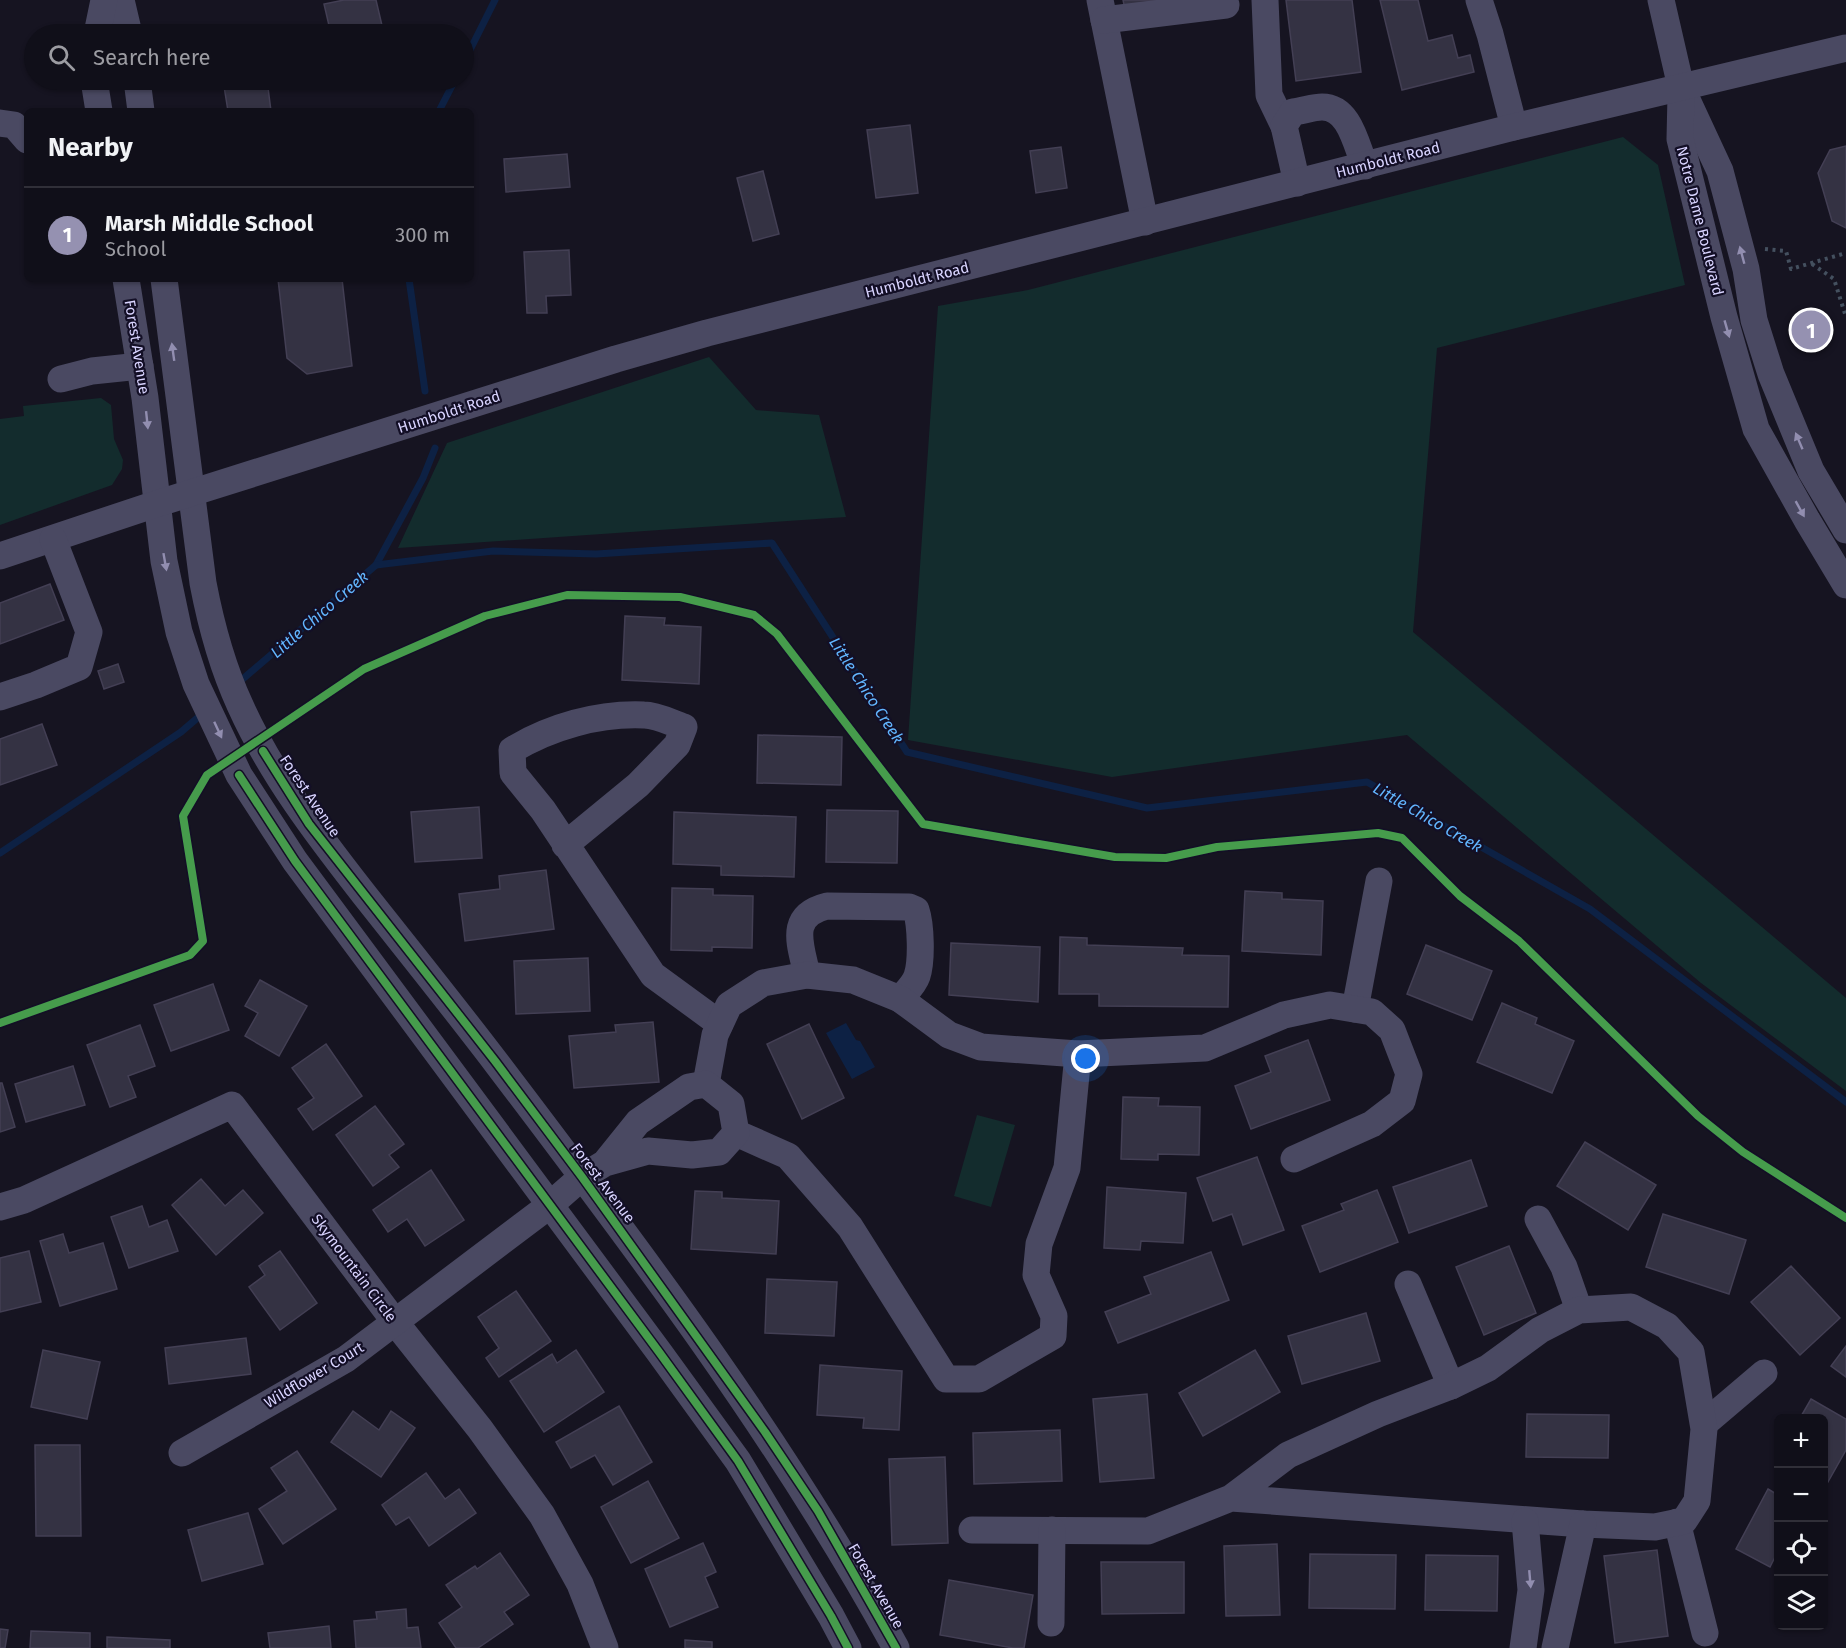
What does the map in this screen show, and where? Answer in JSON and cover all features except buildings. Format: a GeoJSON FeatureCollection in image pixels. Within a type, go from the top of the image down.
{"type":"FeatureCollection","features":[{"type":"Feature","properties":{"kind":"street"},"geometry":{"type":"LineString","coordinates":[[100,24],[104,0]]}},
{"type":"Feature","properties":{"kind":"street"},"geometry":{"type":"LineString","coordinates":[[121,0],[127,24]]}},
{"type":"Feature","properties":{"kind":"street"},"geometry":{"type":"LineString","coordinates":[[1265,0],[1269,95],[1284,126],[1297,183]]}},
{"type":"Feature","properties":{"kind":"street"},"geometry":{"type":"LineString","coordinates":[[1479,0],[1514,127]]}},
{"type":"Feature","properties":{"kind":"street"},"geometry":{"type":"LineString","coordinates":[[1661,0],[1681,87]]}},
{"type":"Feature","properties":{"kind":"street"},"geometry":{"type":"LineString","coordinates":[[1145,222],[1102,10],[1226,5]]}},
{"type":"Feature","properties":{"kind":"street","name":"Humboldt Road"},"geometry":{"type":"LineString","coordinates":[[0,556],[190,493],[616,359],[707,333],[1514,127],[1846,48]]}},
{"type":"Feature","properties":{"kind":"street","name":"Notre Dame Boulevard"},"geometry":{"type":"LineString","coordinates":[[1681,87],[1720,171],[1746,269],[1754,320],[1771,374],[1811,471],[1846,530]]}},
{"type":"Feature","properties":{"kind":"street","name":"Notre Dame Boulevard"},"geometry":{"type":"LineString","coordinates":[[1681,87],[1680,139],[1724,317],[1756,429],[1846,585]]}},
{"type":"Feature","properties":{"kind":"street"},"geometry":{"type":"LineString","coordinates":[[96,90],[99,108]]}},
{"type":"Feature","properties":{"kind":"street"},"geometry":{"type":"LineString","coordinates":[[138,90],[141,108]]}},
{"type":"Feature","properties":{"kind":"street"},"geometry":{"type":"LineString","coordinates":[[1284,126],[1293,112],[1323,107],[1339,111],[1347,122],[1365,166]]}},
{"type":"Feature","properties":{"kind":"street"},"geometry":{"type":"LineString","coordinates":[[0,123],[14,125],[24,137]]}},
{"type":"Feature","properties":{"kind":"street","name":"Forest Avenue"},"geometry":{"type":"LineString","coordinates":[[126,282],[140,366],[164,561],[179,632],[196,684],[239,775],[295,861],[738,1461],[848,1648]]}},
{"type":"Feature","properties":{"kind":"street","name":"Forest Avenue"},"geometry":{"type":"LineString","coordinates":[[164,282],[190,493],[211,626],[240,705],[263,752],[309,824],[495,1061],[594,1170],[818,1511],[896,1648]]}},
{"type":"Feature","properties":{"kind":"street"},"geometry":{"type":"LineString","coordinates":[[61,379],[92,371],[140,366]]}},
{"type":"Feature","properties":{"kind":"street"},"geometry":{"type":"LineString","coordinates":[[0,697],[79,667],[89,632],[53,539]]}},
{"type":"Feature","properties":{"kind":"street"},"geometry":{"type":"LineString","coordinates":[[565,845],[638,785],[677,745],[684,727],[646,715],[594,718],[534,736],[512,750],[513,773],[543,810],[565,845],[652,975],[720,1024]]}},
{"type":"Feature","properties":{"kind":"street"},"geometry":{"type":"LineString","coordinates":[[1355,1009],[1379,881]]}},
{"type":"Feature","properties":{"kind":"street"},"geometry":{"type":"LineString","coordinates":[[807,975],[800,941],[800,926],[807,914],[827,906],[909,907],[916,910],[919,920],[919,963],[912,986],[900,999]]}},
{"type":"Feature","properties":{"kind":"street"},"geometry":{"type":"LineString","coordinates":[[706,1084],[715,1035],[729,1005],[763,983],[807,975],[853,980],[900,999],[949,1035],[981,1047],[1078,1054],[1205,1048],[1284,1015],[1330,1005],[1372,1012],[1392,1030],[1409,1074],[1402,1101],[1372,1124],[1294,1159]]}},
{"type":"Feature","properties":{"kind":"street"},"geometry":{"type":"LineString","coordinates":[[736,1133],[788,1156],[850,1227],[946,1379],[979,1379],[1053,1336],[1054,1316],[1036,1275],[1039,1244],[1067,1168],[1078,1054]]}},
{"type":"Feature","properties":{"kind":"street"},"geometry":{"type":"LineString","coordinates":[[594,1170],[638,1122],[689,1087],[706,1084],[731,1104],[736,1133]]}},
{"type":"Feature","properties":{"kind":"street","name":"Skymountain Circle"},"geometry":{"type":"LineString","coordinates":[[0,1207],[24,1200],[232,1105],[395,1322],[480,1429],[542,1515],[580,1584],[605,1648]]}},
{"type":"Feature","properties":{"kind":"street"},"geometry":{"type":"LineString","coordinates":[[594,1170],[648,1151],[692,1155],[719,1152],[736,1133]]}},
{"type":"Feature","properties":{"kind":"street","name":"Wildflower Court"},"geometry":{"type":"LineString","coordinates":[[182,1453],[346,1359],[594,1170]]}},
{"type":"Feature","properties":{"kind":"street"},"geometry":{"type":"LineString","coordinates":[[1538,1220],[1564,1267],[1579,1310]]}},
{"type":"Feature","properties":{"kind":"street"},"geometry":{"type":"LineString","coordinates":[[1408,1284],[1451,1386]]}},
{"type":"Feature","properties":{"kind":"street"},"geometry":{"type":"LineString","coordinates":[[972,1530],[1148,1531],[1231,1498],[1287,1455],[1378,1414],[1451,1386],[1488,1368],[1540,1330],[1579,1310],[1631,1307],[1668,1326],[1691,1352],[1704,1424],[1697,1501],[1684,1521],[1655,1527],[1583,1524],[1231,1498]]}},
{"type":"Feature","properties":{"kind":"street"},"geometry":{"type":"LineString","coordinates":[[1704,1424],[1764,1372]]}},
{"type":"Feature","properties":{"kind":"street"},"geometry":{"type":"LineString","coordinates":[[1523,1648],[1531,1590],[1525,1521]]}},
{"type":"Feature","properties":{"kind":"street"},"geometry":{"type":"LineString","coordinates":[[1677,1522],[1705,1633]]}},
{"type":"Feature","properties":{"kind":"street"},"geometry":{"type":"LineString","coordinates":[[1555,1648],[1583,1524]]}},
{"type":"Feature","properties":{"kind":"street"},"geometry":{"type":"LineString","coordinates":[[1051,1623],[1052,1530]]}},
{"type":"Feature","properties":{"kind":"path"},"geometry":{"type":"LineString","coordinates":[[1764,249],[1786,251],[1791,269],[1846,253]]}},
{"type":"Feature","properties":{"kind":"path"},"geometry":{"type":"LineString","coordinates":[[1811,264],[1834,279],[1846,317]]}},
{"type":"Feature","properties":{"kind":"green space"},"geometry":{"type":"Polygon","coordinates":[[[1623,137],[1658,165],[1685,285],[1437,348],[1413,632],[1846,998],[1846,1091],[1701,983],[1407,735],[1112,777],[908,740],[938,306],[1028,290],[1623,137]]]}},
{"type":"Feature","properties":{"kind":"green space"},"geometry":{"type":"Polygon","coordinates":[[[709,357],[756,410],[819,415],[846,517],[398,548],[447,443],[709,357]]]}},
{"type":"Feature","properties":{"kind":"green space"},"geometry":{"type":"Polygon","coordinates":[[[101,398],[111,405],[114,439],[123,460],[122,469],[112,485],[0,525],[0,419],[24,416],[23,406],[101,398]]]}},
{"type":"Feature","properties":{"kind":"green space"},"geometry":{"type":"Polygon","coordinates":[[[977,1115],[1015,1125],[991,1207],[954,1196],[977,1115]]]}},
{"type":"Feature","properties":{"kind":"water"},"geometry":{"type":"Polygon","coordinates":[[[846,1023],[875,1067],[852,1079],[826,1033],[846,1023]]]}},
{"type":"Feature","properties":{"kind":"waterway"},"geometry":{"type":"LineString","coordinates":[[474,42],[495,0]]}},
{"type":"Feature","properties":{"kind":"waterway"},"geometry":{"type":"LineString","coordinates":[[441,108],[450,90]]}},
{"type":"Feature","properties":{"kind":"waterway"},"geometry":{"type":"LineString","coordinates":[[409,282],[425,391]]}},
{"type":"Feature","properties":{"kind":"waterway"},"geometry":{"type":"LineString","coordinates":[[376,565],[423,478],[435,448]]}},
{"type":"Feature","properties":{"kind":"waterway","name":"Little Chico Creek"},"geometry":{"type":"LineString","coordinates":[[238,683],[376,565],[493,551],[596,554],[772,543],[907,752],[1147,808],[1367,782],[1590,909],[1846,1102]]}},
{"type":"Feature","properties":{"kind":"waterway","name":"Little Chico Creek"},"geometry":{"type":"LineString","coordinates":[[0,853],[181,732],[202,714]]}},
{"type":"Feature","properties":{"kind":"cycle path"},"geometry":{"type":"LineString","coordinates":[[0,1023],[190,955],[203,941],[183,816],[207,775],[364,669],[485,616],[567,595],[680,597],[754,615],[777,634],[923,824],[1115,857],[1166,858],[1217,847],[1378,833],[1402,838],[1460,896],[1519,941],[1698,1116],[1743,1152],[1846,1218]]}},
{"type":"Feature","properties":{"kind":"cycle path"},"geometry":{"type":"LineString","coordinates":[[263,751],[309,824],[495,1061],[582,1177],[765,1432],[818,1511],[896,1648]]}},
{"type":"Feature","properties":{"kind":"cycle path"},"geometry":{"type":"LineString","coordinates":[[239,775],[295,861],[738,1461],[848,1648]]}},
{"type":"Feature","properties":{"kind":"place","name":"Marsh Middle School"},"geometry":{"type":"Point","coordinates":[1811,330]}}]}
